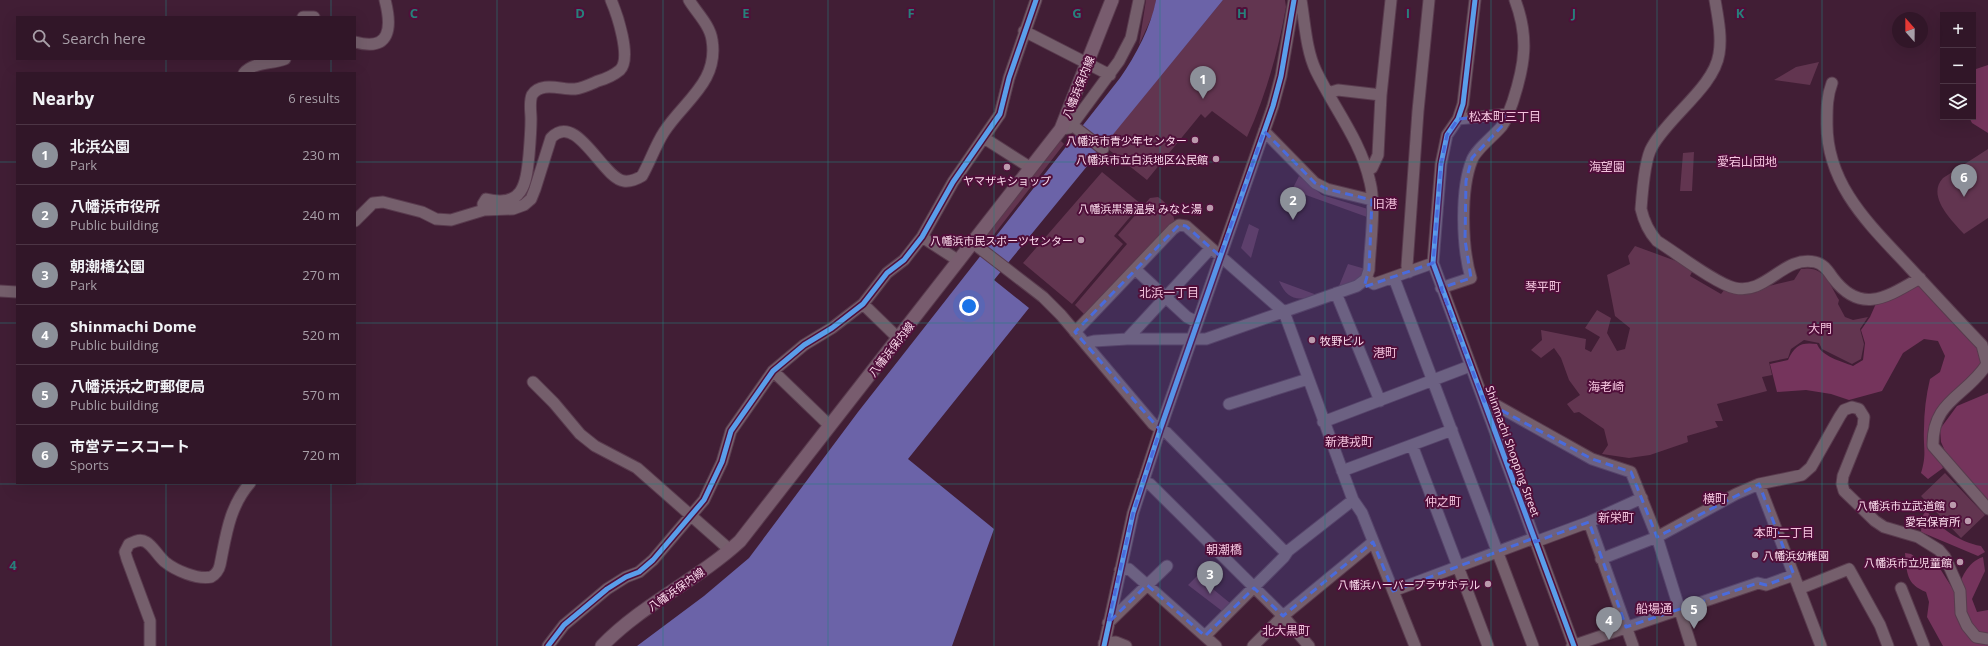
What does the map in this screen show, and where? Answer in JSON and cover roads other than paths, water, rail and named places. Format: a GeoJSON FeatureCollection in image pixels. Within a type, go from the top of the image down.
{"type":"FeatureCollection","features":[{"type":"Feature","properties":{"kind":"main road","name":"八幡浜保内線"},"geometry":{"type":"LineString","coordinates":[[602,646],[631,621],[730,550],[740,541],[959,261],[978,247],[1031,168],[1070,128],[1087,64],[1112,0]]}},
{"type":"Feature","properties":{"kind":"street"},"geometry":{"type":"LineString","coordinates":[[356,42],[372,45],[385,37],[390,24],[385,0]]}},
{"type":"Feature","properties":{"kind":"street"},"geometry":{"type":"LineString","coordinates":[[484,210],[483,204],[486,199],[497,202],[512,200],[522,192],[527,180],[531,126],[530,100],[533,94],[541,88],[549,87],[576,89],[605,78],[620,70],[624,64],[624,50],[619,23],[611,0]]}},
{"type":"Feature","properties":{"kind":"street"},"geometry":{"type":"LineString","coordinates":[[356,220],[373,203],[383,202],[422,212],[436,219],[451,220],[484,210],[514,209],[524,205],[530,199],[544,165],[551,138],[556,132],[562,131],[571,133],[581,140],[614,176],[624,181],[635,180],[642,176],[664,131],[694,98],[709,73],[712,53],[712,39],[706,26],[689,0]]}},
{"type":"Feature","properties":{"kind":"street"},"geometry":{"type":"LineString","coordinates":[[548,646],[564,625],[607,589],[626,577],[639,572],[653,560],[691,517],[704,500],[722,462],[732,431],[773,371],[804,345],[832,328],[863,304],[887,273],[904,260],[922,237],[954,182],[1000,114],[1024,31],[1036,0]]}},
{"type":"Feature","properties":{"kind":"street"},"geometry":{"type":"LineString","coordinates":[[1103,150],[1070,128],[1110,75],[1131,38],[1139,0]]}},
{"type":"Feature","properties":{"kind":"street"},"geometry":{"type":"LineString","coordinates":[[1126,646],[1116,642],[1104,644],[1133,513],[1197,322],[1264,132],[1281,76],[1294,0]]}},
{"type":"Feature","properties":{"kind":"street"},"geometry":{"type":"LineString","coordinates":[[1086,343],[1094,341],[1127,339],[1206,339],[1357,286],[1366,279],[1369,270],[1372,200],[1371,184],[1359,148],[1313,63],[1300,0]]}},
{"type":"Feature","properties":{"kind":"street"},"geometry":{"type":"LineString","coordinates":[[1367,170],[1372,168],[1378,155],[1381,95],[1391,0]]}},
{"type":"Feature","properties":{"kind":"street"},"geometry":{"type":"LineString","coordinates":[[1409,272],[1407,266],[1429,0]]}},
{"type":"Feature","properties":{"kind":"street"},"geometry":{"type":"LineString","coordinates":[[1366,279],[1374,284],[1433,263],[1440,164],[1447,135],[1458,119],[1464,98],[1475,0]]}},
{"type":"Feature","properties":{"kind":"street"},"geometry":{"type":"LineString","coordinates":[[1441,288],[1471,278],[1466,263],[1466,181],[1472,158],[1503,125],[1508,114],[1524,59],[1525,37],[1521,15],[1515,0]]}},
{"type":"Feature","properties":{"kind":"street"},"geometry":{"type":"LineString","coordinates":[[1715,0],[1721,41],[1719,56],[1714,68],[1708,79],[1661,132],[1651,148],[1641,209],[1643,219],[1649,232],[1657,241],[1720,282],[1734,288],[1754,287],[1794,263],[1807,261],[1817,262],[1827,268],[1845,291],[1855,298],[1878,299],[1892,295],[1920,278]]}},
{"type":"Feature","properties":{"kind":"street"},"geometry":{"type":"LineString","coordinates":[[1024,31],[1110,75]]}},
{"type":"Feature","properties":{"kind":"street"},"geometry":{"type":"LineString","coordinates":[[245,72],[254,66],[274,63],[282,60]]}},
{"type":"Feature","properties":{"kind":"street"},"geometry":{"type":"LineString","coordinates":[[1832,83],[1828,96],[1827,127],[1830,156],[1841,182],[1856,207],[1876,232],[1982,345],[1988,364],[1980,376],[1944,407],[1936,420],[1932,436],[1933,446],[1988,509]]}},
{"type":"Feature","properties":{"kind":"street"},"geometry":{"type":"LineString","coordinates":[[1328,93],[1338,90],[1381,95]]}},
{"type":"Feature","properties":{"kind":"street"},"geometry":{"type":"LineString","coordinates":[[1458,119],[1508,114]]}},
{"type":"Feature","properties":{"kind":"street"},"geometry":{"type":"LineString","coordinates":[[1264,132],[1316,183],[1327,190],[1372,200]]}},
{"type":"Feature","properties":{"kind":"street"},"geometry":{"type":"LineString","coordinates":[[984,138],[1031,168]]}},
{"type":"Feature","properties":{"kind":"street"},"geometry":{"type":"LineString","coordinates":[[1075,332],[1173,229],[1179,226],[1186,226],[1284,312],[1323,422],[1353,500],[1362,513],[1415,646]]}},
{"type":"Feature","properties":{"kind":"street"},"geometry":{"type":"LineString","coordinates":[[922,237],[959,261]]}},
{"type":"Feature","properties":{"kind":"street"},"geometry":{"type":"LineString","coordinates":[[978,247],[1043,297],[1086,343],[1153,424],[1160,430],[1167,433],[1284,550],[1288,552]]}},
{"type":"Feature","properties":{"kind":"street"},"geometry":{"type":"LineString","coordinates":[[1127,339],[1211,248]]}},
{"type":"Feature","properties":{"kind":"street","name":"Shinmachi Shopping Street"},"geometry":{"type":"LineString","coordinates":[[1433,263],[1574,646]]}},
{"type":"Feature","properties":{"kind":"street"},"geometry":{"type":"LineString","coordinates":[[1135,269],[1187,317],[1197,322]]}},
{"type":"Feature","properties":{"kind":"street"},"geometry":{"type":"LineString","coordinates":[[1394,278],[1532,646]]}},
{"type":"Feature","properties":{"kind":"street"},"geometry":{"type":"LineString","coordinates":[[0,291],[16,292]]}},
{"type":"Feature","properties":{"kind":"street"},"geometry":{"type":"LineString","coordinates":[[1336,293],[1380,401]]}},
{"type":"Feature","properties":{"kind":"street"},"geometry":{"type":"LineString","coordinates":[[863,304],[899,339]]}},
{"type":"Feature","properties":{"kind":"street"},"geometry":{"type":"LineString","coordinates":[[1323,422],[1470,366]]}},
{"type":"Feature","properties":{"kind":"street"},"geometry":{"type":"LineString","coordinates":[[773,371],[830,426]]}},
{"type":"Feature","properties":{"kind":"street"},"geometry":{"type":"LineString","coordinates":[[1229,404],[1308,379]]}},
{"type":"Feature","properties":{"kind":"street"},"geometry":{"type":"LineString","coordinates":[[533,382],[554,403],[580,434],[595,446],[637,468],[691,517],[723,542],[730,550]]}},
{"type":"Feature","properties":{"kind":"street"},"geometry":{"type":"LineString","coordinates":[[1484,401],[1494,404],[1592,459],[1631,472],[1657,537],[1691,646]]}},
{"type":"Feature","properties":{"kind":"street"},"geometry":{"type":"LineString","coordinates":[[1601,559],[1657,537],[1736,494],[1759,484],[1802,475],[1811,467],[1844,410],[1852,406],[1859,409],[1864,418],[1863,426],[1843,476],[1842,484],[1844,491],[1875,521],[1884,527],[1918,537],[1939,550],[1945,557],[1960,591],[1961,613],[1967,626],[1976,637],[1988,639]]}},
{"type":"Feature","properties":{"kind":"street"},"geometry":{"type":"LineString","coordinates":[[1342,471],[1452,430]]}},
{"type":"Feature","properties":{"kind":"street"},"geometry":{"type":"LineString","coordinates":[[1412,445],[1488,646]]}},
{"type":"Feature","properties":{"kind":"street"},"geometry":{"type":"LineString","coordinates":[[1143,481],[1150,484],[1283,616],[1308,646]]}},
{"type":"Feature","properties":{"kind":"street"},"geometry":{"type":"LineString","coordinates":[[150,646],[150,621],[125,552],[129,544],[138,540],[146,542],[165,562],[183,572],[201,577],[211,577],[216,573],[220,566],[223,541],[234,507],[249,484]]}},
{"type":"Feature","properties":{"kind":"street"},"geometry":{"type":"LineString","coordinates":[[1759,484],[1821,646]]}},
{"type":"Feature","properties":{"kind":"street"},"geometry":{"type":"LineString","coordinates":[[1393,591],[1497,552],[1589,522],[1642,498]]}},
{"type":"Feature","properties":{"kind":"street"},"geometry":{"type":"LineString","coordinates":[[1205,636],[1288,552],[1353,500]]}},
{"type":"Feature","properties":{"kind":"street"},"geometry":{"type":"LineString","coordinates":[[1589,522],[1633,646]]}},
{"type":"Feature","properties":{"kind":"street"},"geometry":{"type":"LineString","coordinates":[[1253,646],[1283,616],[1373,542]]}},
{"type":"Feature","properties":{"kind":"street"},"geometry":{"type":"LineString","coordinates":[[1108,623],[1166,566]]}},
{"type":"Feature","properties":{"kind":"street"},"geometry":{"type":"LineString","coordinates":[[1120,570],[1129,569],[1216,646]]}},
{"type":"Feature","properties":{"kind":"street"},"geometry":{"type":"LineString","coordinates":[[1799,589],[1849,569],[1880,625],[1888,646]]}},
{"type":"Feature","properties":{"kind":"street"},"geometry":{"type":"LineString","coordinates":[[1574,646],[1758,583],[1766,586],[1794,575]]}},
{"type":"Feature","properties":{"kind":"street"},"geometry":{"type":"LineString","coordinates":[[1901,588],[1924,646]]}},
{"type":"Feature","properties":{"kind":"place","name":"北浜公園"},"geometry":{"type":"Point","coordinates":[1203,99]}},
{"type":"Feature","properties":{"kind":"place","name":"八幡浜市青少年センター"},"geometry":{"type":"Point","coordinates":[1195,140]}},
{"type":"Feature","properties":{"kind":"place","name":"八幡浜市立白浜地区公民館"},"geometry":{"type":"Point","coordinates":[1216,159]}},
{"type":"Feature","properties":{"kind":"place","name":"ヤマザキショップ"},"geometry":{"type":"Point","coordinates":[1007,167]}},
{"type":"Feature","properties":{"kind":"place","name":"市営テニスコート"},"geometry":{"type":"Point","coordinates":[1964,197]}},
{"type":"Feature","properties":{"kind":"place","name":"八幡浜黒湯温泉 みなと湯"},"geometry":{"type":"Point","coordinates":[1210,208]}},
{"type":"Feature","properties":{"kind":"place","name":"八幡浜市役所"},"geometry":{"type":"Point","coordinates":[1293,220]}},
{"type":"Feature","properties":{"kind":"place","name":"八幡浜市民スポーツセンター"},"geometry":{"type":"Point","coordinates":[1081,240]}},
{"type":"Feature","properties":{"kind":"place","name":"牧野ビル"},"geometry":{"type":"Point","coordinates":[1312,340]}},
{"type":"Feature","properties":{"kind":"place","name":"八幡浜市立武道館"},"geometry":{"type":"Point","coordinates":[1953,505]}},
{"type":"Feature","properties":{"kind":"place","name":"愛宕保育所"},"geometry":{"type":"Point","coordinates":[1968,521]}},
{"type":"Feature","properties":{"kind":"place","name":"八幡浜幼稚園"},"geometry":{"type":"Point","coordinates":[1755,555]}},
{"type":"Feature","properties":{"kind":"place","name":"八幡浜市立児童館"},"geometry":{"type":"Point","coordinates":[1960,562]}},
{"type":"Feature","properties":{"kind":"place","name":"八幡浜ハーバープラザホテル"},"geometry":{"type":"Point","coordinates":[1488,584]}},
{"type":"Feature","properties":{"kind":"place","name":"朝潮橋公園"},"geometry":{"type":"Point","coordinates":[1210,594]}},
{"type":"Feature","properties":{"kind":"place","name":"八幡浜浜之町郵便局"},"geometry":{"type":"Point","coordinates":[1694,629]}},
{"type":"Feature","properties":{"kind":"place","name":"Shinmachi Dome"},"geometry":{"type":"Point","coordinates":[1609,640]}},
{"type":"Feature","properties":{"kind":"district","name":"松本町三丁目"},"geometry":{"type":"Point","coordinates":[1505,116]}},
{"type":"Feature","properties":{"kind":"district","name":"愛宕山団地"},"geometry":{"type":"Point","coordinates":[1747,161]}},
{"type":"Feature","properties":{"kind":"district","name":"海望園"},"geometry":{"type":"Point","coordinates":[1607,166]}},
{"type":"Feature","properties":{"kind":"district","name":"旧港"},"geometry":{"type":"Point","coordinates":[1385,203]}},
{"type":"Feature","properties":{"kind":"district","name":"琴平町"},"geometry":{"type":"Point","coordinates":[1543,286]}},
{"type":"Feature","properties":{"kind":"district","name":"北浜一丁目"},"geometry":{"type":"Point","coordinates":[1169,292]}},
{"type":"Feature","properties":{"kind":"district","name":"大門"},"geometry":{"type":"Point","coordinates":[1820,328]}},
{"type":"Feature","properties":{"kind":"district","name":"港町"},"geometry":{"type":"Point","coordinates":[1385,352]}},
{"type":"Feature","properties":{"kind":"district","name":"海老崎"},"geometry":{"type":"Point","coordinates":[1606,386]}},
{"type":"Feature","properties":{"kind":"district","name":"新港戎町"},"geometry":{"type":"Point","coordinates":[1349,441]}},
{"type":"Feature","properties":{"kind":"district","name":"横町"},"geometry":{"type":"Point","coordinates":[1715,498]}},
{"type":"Feature","properties":{"kind":"district","name":"仲之町"},"geometry":{"type":"Point","coordinates":[1443,501]}},
{"type":"Feature","properties":{"kind":"district","name":"新栄町"},"geometry":{"type":"Point","coordinates":[1616,517]}},
{"type":"Feature","properties":{"kind":"district","name":"本町二丁目"},"geometry":{"type":"Point","coordinates":[1784,532]}},
{"type":"Feature","properties":{"kind":"district","name":"朝潮橋"},"geometry":{"type":"Point","coordinates":[1224,549]}},
{"type":"Feature","properties":{"kind":"district","name":"船場通"},"geometry":{"type":"Point","coordinates":[1654,608]}},
{"type":"Feature","properties":{"kind":"district","name":"北大黒町"},"geometry":{"type":"Point","coordinates":[1286,630]}}]}
